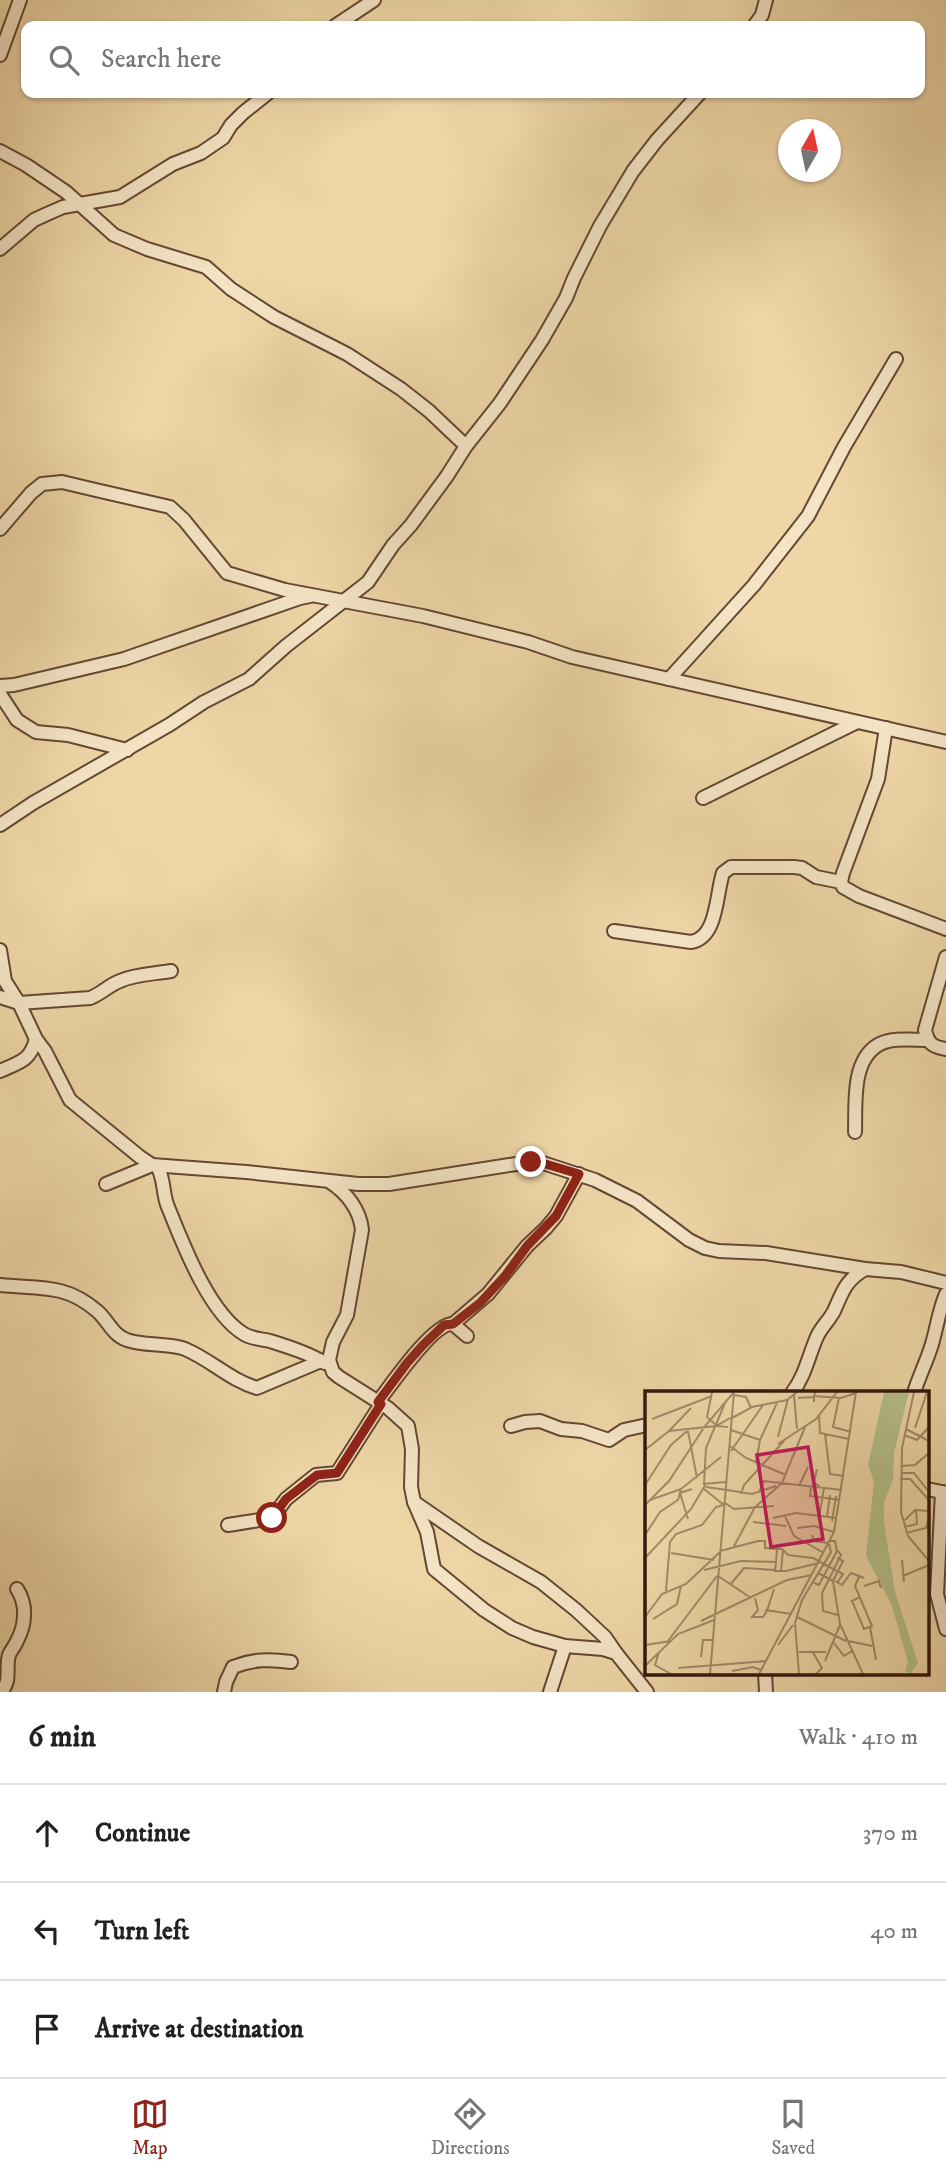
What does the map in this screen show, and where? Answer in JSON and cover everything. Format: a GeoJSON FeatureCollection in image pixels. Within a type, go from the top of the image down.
{"type":"FeatureCollection","features":[{"type":"Feature","properties":{"kind":"street"},"geometry":{"type":"LineString","coordinates":[[0,55],[20,0]]}},
{"type":"Feature","properties":{"kind":"street"},"geometry":{"type":"LineString","coordinates":[[342,21],[374,0]]}},
{"type":"Feature","properties":{"kind":"street"},"geometry":{"type":"LineString","coordinates":[[758,21],[766,0]]}},
{"type":"Feature","properties":{"kind":"street"},"geometry":{"type":"LineString","coordinates":[[0,249],[34,220],[63,207],[120,197],[173,164],[211,147],[223,138],[243,113],[262,98]]}},
{"type":"Feature","properties":{"kind":"street"},"geometry":{"type":"LineString","coordinates":[[0,825],[204,702],[249,679],[368,582],[500,403],[542,340],[566,298],[600,226],[633,171],[695,98]]}},
{"type":"Feature","properties":{"kind":"street"},"geometry":{"type":"LineString","coordinates":[[0,151],[47,178],[114,235],[147,249],[206,267],[230,289],[274,317],[347,354],[401,389],[466,446]]}},
{"type":"Feature","properties":{"kind":"street"},"geometry":{"type":"LineString","coordinates":[[669,679],[754,585],[808,516],[844,447],[896,359]]}},
{"type":"Feature","properties":{"kind":"street"},"geometry":{"type":"LineString","coordinates":[[0,528],[37,486],[62,482],[170,507],[227,573],[285,590],[423,616],[527,642],[572,657],[946,742]]}},
{"type":"Feature","properties":{"kind":"street"},"geometry":{"type":"LineString","coordinates":[[0,686],[124,659],[300,598],[317,595]]}},
{"type":"Feature","properties":{"kind":"street"},"geometry":{"type":"LineString","coordinates":[[0,694],[17,720],[36,732],[68,735],[127,750]]}},
{"type":"Feature","properties":{"kind":"street"},"geometry":{"type":"LineString","coordinates":[[703,798],[857,722]]}},
{"type":"Feature","properties":{"kind":"street"},"geometry":{"type":"LineString","coordinates":[[886,728],[878,779],[841,882],[843,887],[859,896],[946,929]]}},
{"type":"Feature","properties":{"kind":"street"},"geometry":{"type":"LineString","coordinates":[[614,931],[699,941],[706,934],[716,907],[723,873],[731,867],[802,868],[816,877],[841,882]]}},
{"type":"Feature","properties":{"kind":"street"},"geometry":{"type":"LineString","coordinates":[[0,950],[5,981],[36,1039],[46,1051],[70,1100],[139,1157],[155,1165],[330,1182],[389,1184],[531,1162],[542,1163],[595,1180],[637,1201],[689,1240],[705,1248],[766,1253],[901,1272],[946,1283]]}},
{"type":"Feature","properties":{"kind":"street"},"geometry":{"type":"LineString","coordinates":[[946,957],[925,1030],[927,1040],[933,1047],[946,1049]]}},
{"type":"Feature","properties":{"kind":"street"},"geometry":{"type":"LineString","coordinates":[[0,997],[19,1003],[90,998],[120,981],[171,971]]}},
{"type":"Feature","properties":{"kind":"street"},"geometry":{"type":"LineString","coordinates":[[0,1071],[26,1059],[33,1051],[36,1039]]}},
{"type":"Feature","properties":{"kind":"street"},"geometry":{"type":"LineString","coordinates":[[855,1132],[858,1078],[867,1056],[878,1044],[927,1040]]}},
{"type":"Feature","properties":{"kind":"street"},"geometry":{"type":"LineString","coordinates":[[106,1184],[155,1165]]}},
{"type":"Feature","properties":{"kind":"street"},"geometry":{"type":"LineString","coordinates":[[155,1165],[163,1176],[168,1206],[185,1251],[206,1289],[226,1317],[245,1335],[302,1351],[326,1364],[339,1377],[401,1418],[409,1430],[412,1449],[410,1480],[414,1502],[427,1532],[434,1569],[438,1574],[498,1620],[533,1637],[565,1646],[603,1649],[616,1653]]}},
{"type":"Feature","properties":{"kind":"street"},"geometry":{"type":"LineString","coordinates":[[228,1525],[272,1518],[286,1499],[317,1475],[337,1473],[379,1403],[407,1363],[444,1325],[453,1324],[480,1303],[505,1276],[527,1246],[556,1216],[579,1174]]}},
{"type":"Feature","properties":{"kind":"street"},"geometry":{"type":"LineString","coordinates":[[326,1364],[347,1315],[362,1230],[354,1206],[339,1187],[330,1182]]}},
{"type":"Feature","properties":{"kind":"street"},"geometry":{"type":"LineString","coordinates":[[793,1391],[807,1367],[815,1340],[832,1315],[844,1286],[865,1269]]}},
{"type":"Feature","properties":{"kind":"street"},"geometry":{"type":"LineString","coordinates":[[0,1285],[60,1289],[94,1308],[107,1320],[115,1334],[128,1341],[183,1348],[238,1381],[257,1388],[326,1364]]}},
{"type":"Feature","properties":{"kind":"street"},"geometry":{"type":"LineString","coordinates":[[915,1391],[928,1357],[946,1294]]}},
{"type":"Feature","properties":{"kind":"street"},"geometry":{"type":"LineString","coordinates":[[453,1324],[467,1336]]}},
{"type":"Feature","properties":{"kind":"street"},"geometry":{"type":"LineString","coordinates":[[511,1426],[540,1421],[561,1429],[582,1431],[609,1440],[624,1430],[645,1425]]}},
{"type":"Feature","properties":{"kind":"street"},"geometry":{"type":"LineString","coordinates":[[944,1492],[937,1594],[946,1629]]}},
{"type":"Feature","properties":{"kind":"street"},"geometry":{"type":"LineString","coordinates":[[414,1502],[478,1546],[541,1582],[576,1610],[606,1637],[647,1692]]}},
{"type":"Feature","properties":{"kind":"street"},"geometry":{"type":"LineString","coordinates":[[1,1692],[8,1682],[8,1658],[19,1639],[24,1620],[23,1598],[17,1589]]}},
{"type":"Feature","properties":{"kind":"street"},"geometry":{"type":"LineString","coordinates":[[550,1692],[565,1646]]}},
{"type":"Feature","properties":{"kind":"street"},"geometry":{"type":"LineString","coordinates":[[224,1692],[233,1667],[266,1659],[291,1662]]}},
{"type":"Feature","properties":{"kind":"street"},"geometry":{"type":"LineString","coordinates":[[765,1674],[766,1692]]}},
{"type":"Feature","properties":{"kind":"route"},"geometry":{"type":"LineString","coordinates":[[272,1518],[286,1499],[317,1475],[337,1473],[381,1404],[378,1402],[407,1363],[444,1325],[453,1324],[480,1303],[505,1276],[527,1246],[556,1216],[579,1174],[531,1162]]}}]}
